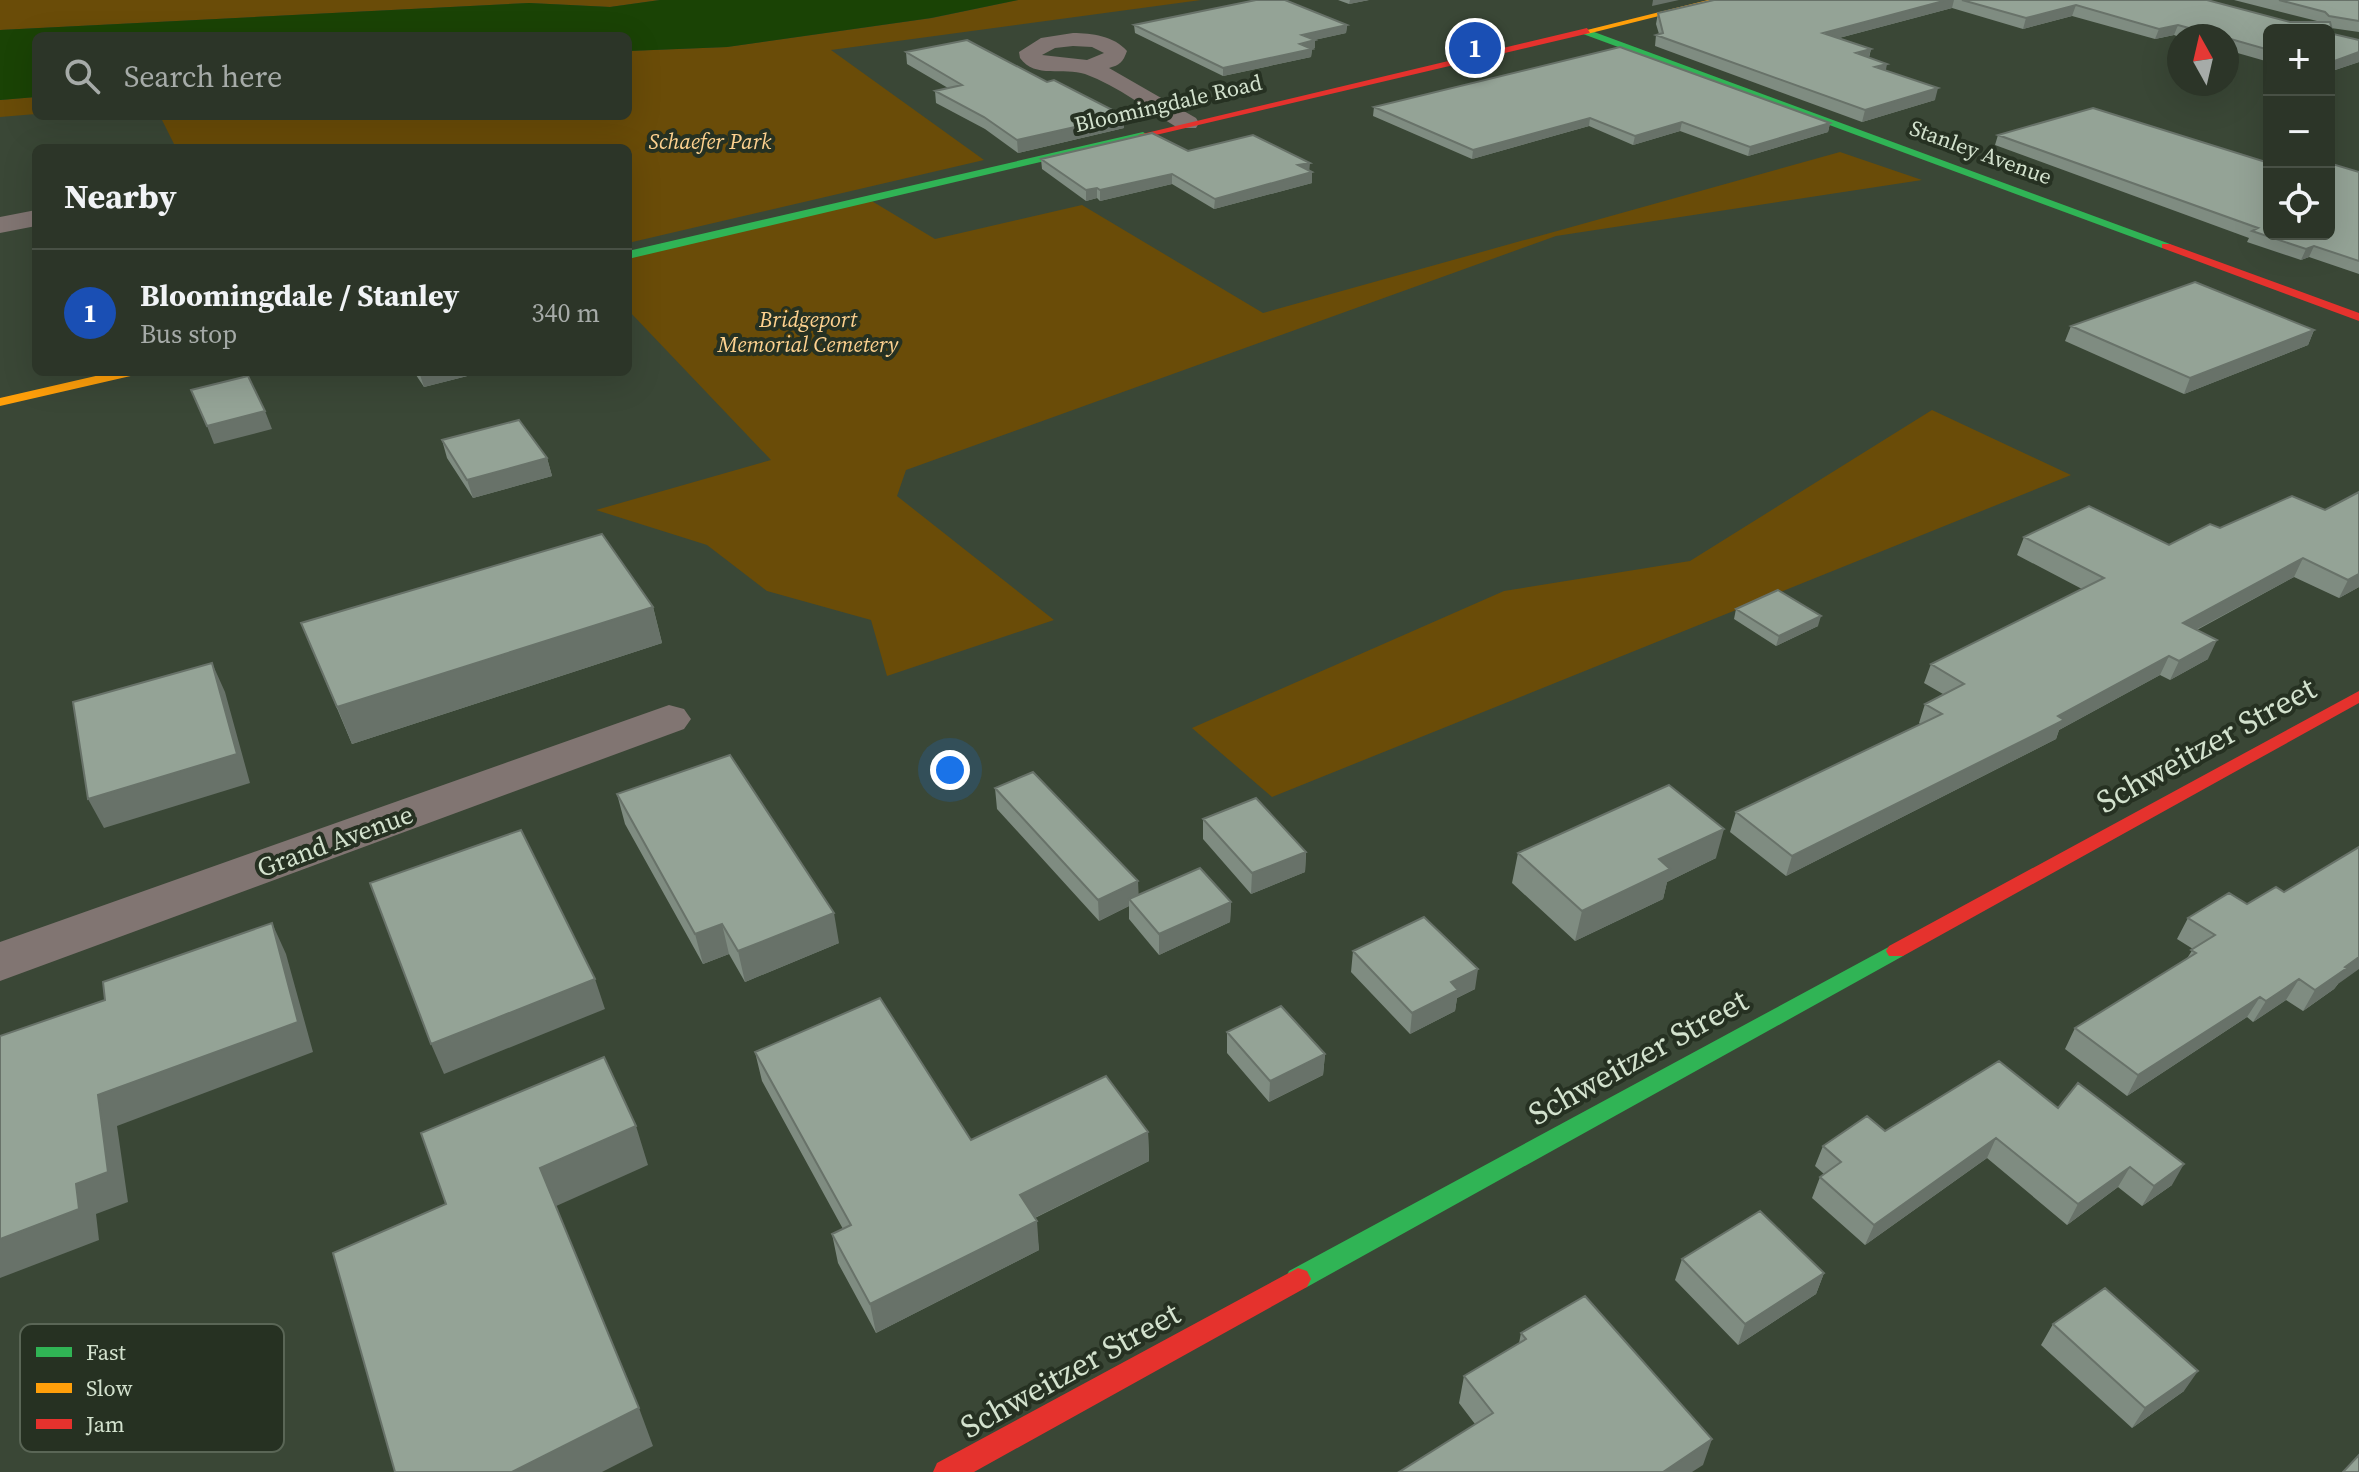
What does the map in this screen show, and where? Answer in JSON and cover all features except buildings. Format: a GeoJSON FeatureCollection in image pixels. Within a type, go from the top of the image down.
{"type":"FeatureCollection","features":[{"type":"Feature","properties":{"kind":"street","name":"Bloomingdale Road"},"geometry":{"type":"LineString","coordinates":[[632,254],[1719,0]]}},
{"type":"Feature","properties":{"kind":"street","name":"Stanley Avenue"},"geometry":{"type":"LineString","coordinates":[[1586,32],[2359,317]]}},
{"type":"Feature","properties":{"kind":"street"},"geometry":{"type":"LineString","coordinates":[[1089,67],[1187,123]]}},
{"type":"Feature","properties":{"kind":"street"},"geometry":{"type":"LineString","coordinates":[[0,225],[32,219]]}},
{"type":"Feature","properties":{"kind":"street"},"geometry":{"type":"LineString","coordinates":[[0,402],[113,376]]}},
{"type":"Feature","properties":{"kind":"street","name":"Schweitzer Street"},"geometry":{"type":"LineString","coordinates":[[947,1472],[2359,696]]}},
{"type":"Feature","properties":{"kind":"street","name":"Grand Avenue"},"geometry":{"type":"LineString","coordinates":[[0,962],[669,719]]}},
{"type":"Feature","properties":{"kind":"green space"},"geometry":{"type":"Polygon","coordinates":[[[0,0],[660,0],[610,7],[529,3],[0,30],[0,0]]]}},
{"type":"Feature","properties":{"kind":"green space","name":"Schaefer Park"},"geometry":{"type":"Polygon","coordinates":[[[1018,0],[1201,0],[831,50],[984,160],[632,242],[632,144],[174,144],[162,120],[632,120],[632,51],[727,47],[932,18],[1018,0]]]}},
{"type":"Feature","properties":{"kind":"green space"},"geometry":{"type":"Polygon","coordinates":[[[32,97],[32,114],[0,117],[0,100],[32,97]]]}},
{"type":"Feature","properties":{"kind":"green space","name":"Bridgeport Memorial Cemetery"},"geometry":{"type":"Polygon","coordinates":[[[1840,152],[1922,180],[1556,236],[906,470],[897,496],[1054,620],[887,676],[871,620],[767,591],[707,545],[596,510],[771,460],[632,314],[632,256],[870,200],[935,239],[1082,205],[1263,313],[1840,152]]]}},
{"type":"Feature","properties":{"kind":"green space"},"geometry":{"type":"Polygon","coordinates":[[[1932,410],[2071,475],[1272,797],[1192,728],[1504,591],[1690,561],[1932,410]]]}},
{"type":"Feature","properties":{"kind":"shaded area"},"geometry":{"type":"Polygon","coordinates":[[[660,0],[1018,0],[931,18],[727,47],[632,51],[632,32],[32,32],[32,97],[0,100],[0,30],[529,3],[610,7],[660,0]]]}},
{"type":"Feature","properties":{"kind":"traffic: fast"},"geometry":{"type":"LineString","coordinates":[[1586,32],[2166,246]]}},
{"type":"Feature","properties":{"kind":"traffic: fast"},"geometry":{"type":"LineString","coordinates":[[632,254],[1143,135]]}},
{"type":"Feature","properties":{"kind":"traffic: fast"},"geometry":{"type":"LineString","coordinates":[[1298,1279],[1896,951]]}},
{"type":"Feature","properties":{"kind":"traffic: slow"},"geometry":{"type":"LineString","coordinates":[[1587,31],[1719,0]]}},
{"type":"Feature","properties":{"kind":"traffic: slow"},"geometry":{"type":"LineString","coordinates":[[0,402],[113,376]]}},
{"type":"Feature","properties":{"kind":"traffic: jam"},"geometry":{"type":"LineString","coordinates":[[1143,135],[1587,31]]}},
{"type":"Feature","properties":{"kind":"traffic: jam"},"geometry":{"type":"LineString","coordinates":[[2166,246],[2359,317]]}},
{"type":"Feature","properties":{"kind":"traffic: jam"},"geometry":{"type":"LineString","coordinates":[[1896,951],[2359,696]]}},
{"type":"Feature","properties":{"kind":"traffic: jam"},"geometry":{"type":"LineString","coordinates":[[947,1472],[1298,1279]]}},
{"type":"Feature","properties":{"kind":"place","name":"Bloomingdale / Stanley"},"geometry":{"type":"Point","coordinates":[1475,48]}}]}
